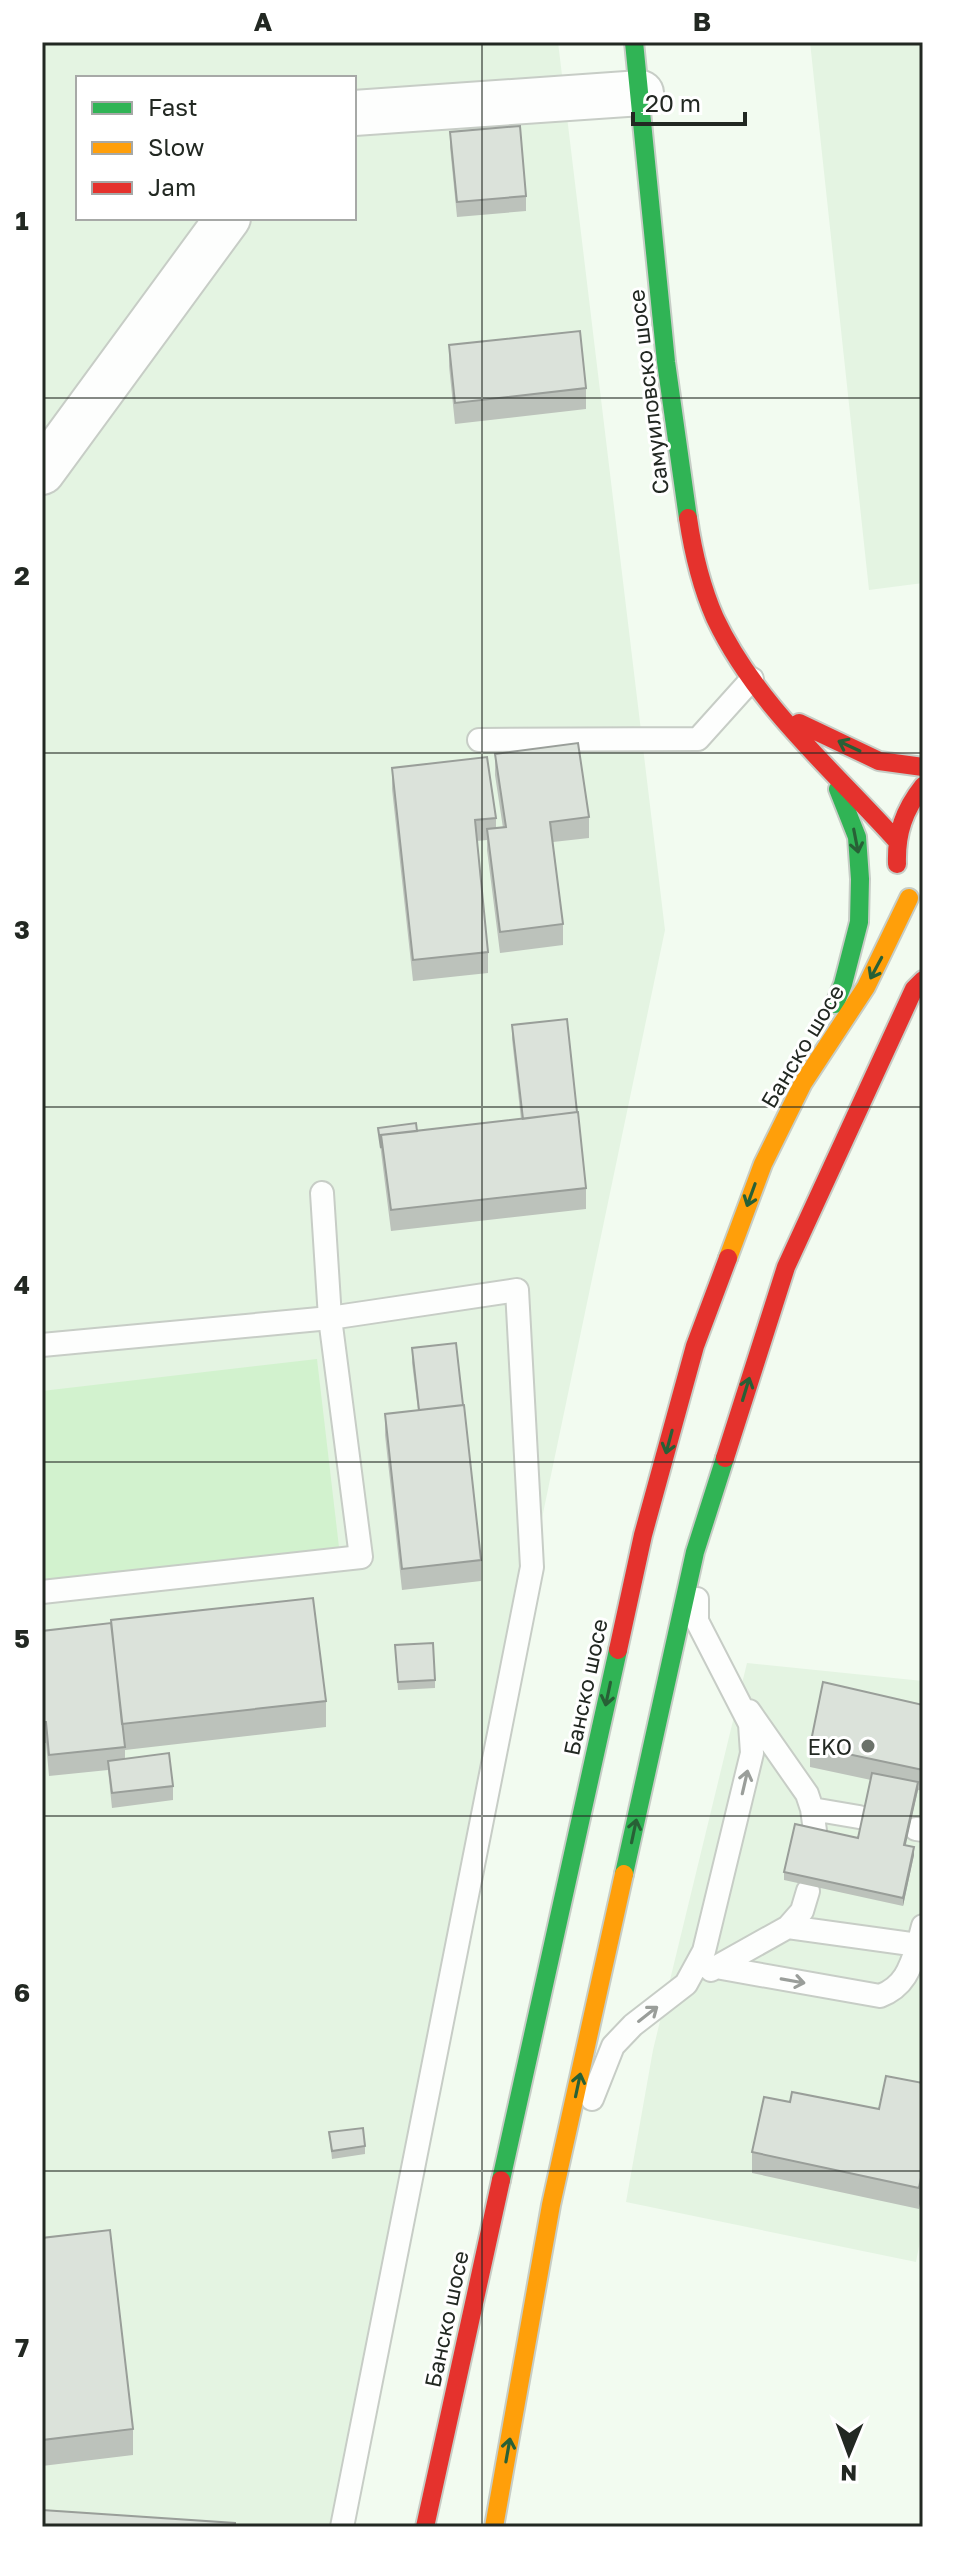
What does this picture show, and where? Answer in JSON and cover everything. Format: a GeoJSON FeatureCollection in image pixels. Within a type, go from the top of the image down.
{"type":"FeatureCollection","features":[{"type":"Feature","properties":{"kind":"main road","name":"Самуиловско шосе"},"geometry":{"type":"LineString","coordinates":[[634,42],[673,423],[692,552],[724,636],[752,679],[779,713],[896,840]]}},
{"type":"Feature","properties":{"kind":"main road","name":"Самуиловско шосе"},"geometry":{"type":"LineString","coordinates":[[779,713],[879,761],[923,767]]}},
{"type":"Feature","properties":{"kind":"main road"},"geometry":{"type":"LineString","coordinates":[[803,1083],[843,984],[859,922],[857,837],[829,768]]}},
{"type":"Feature","properties":{"kind":"main road"},"geometry":{"type":"LineString","coordinates":[[923,786],[904,811],[896,840],[897,870],[909,898],[923,913]]}},
{"type":"Feature","properties":{"kind":"main road","name":"Банско шосе"},"geometry":{"type":"LineString","coordinates":[[425,2527],[643,1535],[695,1346],[763,1164],[803,1083],[866,987],[909,898]]}},
{"type":"Feature","properties":{"kind":"main road"},"geometry":{"type":"LineString","coordinates":[[494,2527],[551,2205],[695,1552],[786,1267],[866,1089],[914,989],[923,980]]}},
{"type":"Feature","properties":{"kind":"street"},"geometry":{"type":"LineString","coordinates":[[356,113],[641,93]]}},
{"type":"Feature","properties":{"kind":"street"},"geometry":{"type":"LineString","coordinates":[[42,472],[227,220]]}},
{"type":"Feature","properties":{"kind":"lane"},"geometry":{"type":"LineString","coordinates":[[479,740],[698,739],[752,679]]}},
{"type":"Feature","properties":{"kind":"lane"},"geometry":{"type":"LineString","coordinates":[[42,1592],[361,1557],[330,1318],[322,1193]]}},
{"type":"Feature","properties":{"kind":"lane"},"geometry":{"type":"LineString","coordinates":[[42,1345],[330,1318],[517,1290],[532,1567],[342,2527]]}},
{"type":"Feature","properties":{"kind":"lane"},"geometry":{"type":"LineString","coordinates":[[686,1984],[704,1951],[752,1753],[750,1724],[697,1621],[695,1552]]}},
{"type":"Feature","properties":{"kind":"lane"},"geometry":{"type":"LineString","coordinates":[[731,1685],[807,1794],[814,1820],[859,1817]]}},
{"type":"Feature","properties":{"kind":"lane"},"geometry":{"type":"LineString","coordinates":[[551,2205],[613,2046],[633,2025],[686,1984],[788,1927],[802,1911],[808,1891]]}},
{"type":"Feature","properties":{"kind":"lane"},"geometry":{"type":"LineString","coordinates":[[716,1967],[880,1996],[895,1990],[909,1972],[921,1936],[788,1927]]}},
{"type":"Feature","properties":{"kind":"shaded area"},"geometry":{"type":"Polygon","coordinates":[[[42,42],[558,42],[665,930],[331,2527],[42,2527],[42,42]]]}},
{"type":"Feature","properties":{"kind":"shaded area"},"geometry":{"type":"Polygon","coordinates":[[[810,42],[923,42],[923,583],[869,590],[810,42]]]}},
{"type":"Feature","properties":{"kind":"shaded area"},"geometry":{"type":"Polygon","coordinates":[[[747,1663],[923,1681],[923,2226],[916,2262],[626,2202],[653,2050],[747,1663]]]}},
{"type":"Feature","properties":{"kind":"green space"},"geometry":{"type":"Polygon","coordinates":[[[317,1359],[339,1547],[42,1582],[42,1391],[317,1359]]]}},
{"type":"Feature","properties":{"kind":"building"},"geometry":{"type":"Polygon","coordinates":[[[520,126],[526,196],[457,202],[450,132],[520,126]]]}},
{"type":"Feature","properties":{"kind":"building"},"geometry":{"type":"Polygon","coordinates":[[[580,331],[586,388],[455,403],[449,345],[580,331]]]}},
{"type":"Feature","properties":{"kind":"building"},"geometry":{"type":"Polygon","coordinates":[[[578,743],[589,817],[550,822],[563,924],[500,932],[487,829],[506,827],[495,754],[578,743]]]}},
{"type":"Feature","properties":{"kind":"building"},"geometry":{"type":"Polygon","coordinates":[[[487,757],[496,818],[475,820],[488,952],[413,960],[392,768],[487,757]]]}},
{"type":"Feature","properties":{"kind":"building"},"geometry":{"type":"Polygon","coordinates":[[[567,1019],[577,1112],[523,1119],[512,1025],[567,1019]]]}},
{"type":"Feature","properties":{"kind":"building"},"geometry":{"type":"Polygon","coordinates":[[[578,1112],[586,1188],[391,1210],[381,1135],[578,1112]]]}},
{"type":"Feature","properties":{"kind":"building"},"geometry":{"type":"Polygon","coordinates":[[[416,1123],[417,1131],[381,1135],[381,1148],[378,1128],[416,1123]]]}},
{"type":"Feature","properties":{"kind":"building"},"geometry":{"type":"Polygon","coordinates":[[[456,1343],[463,1405],[419,1410],[412,1348],[456,1343]]]}},
{"type":"Feature","properties":{"kind":"building"},"geometry":{"type":"Polygon","coordinates":[[[464,1405],[481,1560],[402,1569],[385,1414],[464,1405]]]}},
{"type":"Feature","properties":{"kind":"building"},"geometry":{"type":"Polygon","coordinates":[[[313,1598],[326,1701],[122,1724],[111,1620],[313,1598]]]}},
{"type":"Feature","properties":{"kind":"building"},"geometry":{"type":"Polygon","coordinates":[[[111,1623],[125,1747],[49,1755],[42,1707],[42,1631],[111,1623]]]}},
{"type":"Feature","properties":{"kind":"building"},"geometry":{"type":"Polygon","coordinates":[[[433,1643],[435,1680],[398,1682],[395,1645],[433,1643]]]}},
{"type":"Feature","properties":{"kind":"building","name":"EKO"},"geometry":{"type":"Polygon","coordinates":[[[823,1682],[923,1705],[923,1770],[810,1746],[823,1682]]]}},
{"type":"Feature","properties":{"kind":"building"},"geometry":{"type":"Polygon","coordinates":[[[169,1753],[173,1786],[112,1793],[108,1761],[169,1753]]]}},
{"type":"Feature","properties":{"kind":"building"},"geometry":{"type":"Polygon","coordinates":[[[872,1773],[918,1782],[904,1845],[914,1847],[903,1898],[784,1872],[795,1824],[858,1838],[872,1773]]]}},
{"type":"Feature","properties":{"kind":"building"},"geometry":{"type":"Polygon","coordinates":[[[886,2076],[923,2083],[923,2168],[919,2188],[752,2152],[764,2097],[790,2102],[792,2092],[879,2109],[886,2076]]]}},
{"type":"Feature","properties":{"kind":"building"},"geometry":{"type":"Polygon","coordinates":[[[363,2128],[365,2146],[332,2151],[329,2132],[363,2128]]]}},
{"type":"Feature","properties":{"kind":"building"},"geometry":{"type":"Polygon","coordinates":[[[110,2230],[133,2429],[42,2440],[42,2238],[110,2230]]]}},
{"type":"Feature","properties":{"kind":"building"},"geometry":{"type":"Polygon","coordinates":[[[42,2510],[235,2523],[235,2527],[42,2527],[42,2510]]]}},
{"type":"Feature","properties":{"kind":"traffic: fast"},"geometry":{"type":"LineString","coordinates":[[634,42],[666,362],[688,518]]}},
{"type":"Feature","properties":{"kind":"traffic: fast"},"geometry":{"type":"LineString","coordinates":[[835,1004],[859,922],[860,879],[857,837],[838,789]]}},
{"type":"Feature","properties":{"kind":"traffic: fast"},"geometry":{"type":"LineString","coordinates":[[624,1874],[695,1552],[725,1458]]}},
{"type":"Feature","properties":{"kind":"traffic: fast"},"geometry":{"type":"LineString","coordinates":[[501,2180],[618,1650]]}},
{"type":"Feature","properties":{"kind":"traffic: slow"},"geometry":{"type":"LineString","coordinates":[[728,1258],[763,1164],[803,1083],[866,987],[909,898]]}},
{"type":"Feature","properties":{"kind":"traffic: slow"},"geometry":{"type":"LineString","coordinates":[[494,2527],[551,2205],[624,1874]]}},
{"type":"Feature","properties":{"kind":"traffic: jam"},"geometry":{"type":"LineString","coordinates":[[688,518],[706,594],[732,650],[797,735],[896,840]]}},
{"type":"Feature","properties":{"kind":"traffic: jam"},"geometry":{"type":"LineString","coordinates":[[799,723],[879,761],[923,767]]}},
{"type":"Feature","properties":{"kind":"traffic: jam"},"geometry":{"type":"LineString","coordinates":[[897,864],[902,822],[923,786]]}},
{"type":"Feature","properties":{"kind":"traffic: jam"},"geometry":{"type":"LineString","coordinates":[[725,1458],[786,1267],[914,989],[923,980]]}},
{"type":"Feature","properties":{"kind":"traffic: jam"},"geometry":{"type":"LineString","coordinates":[[618,1650],[643,1535],[695,1346],[728,1258]]}},
{"type":"Feature","properties":{"kind":"traffic: jam"},"geometry":{"type":"LineString","coordinates":[[425,2527],[501,2180]]}},
{"type":"Feature","properties":{"kind":"place","name":"EKO"},"geometry":{"type":"Point","coordinates":[868,1746]}}]}
